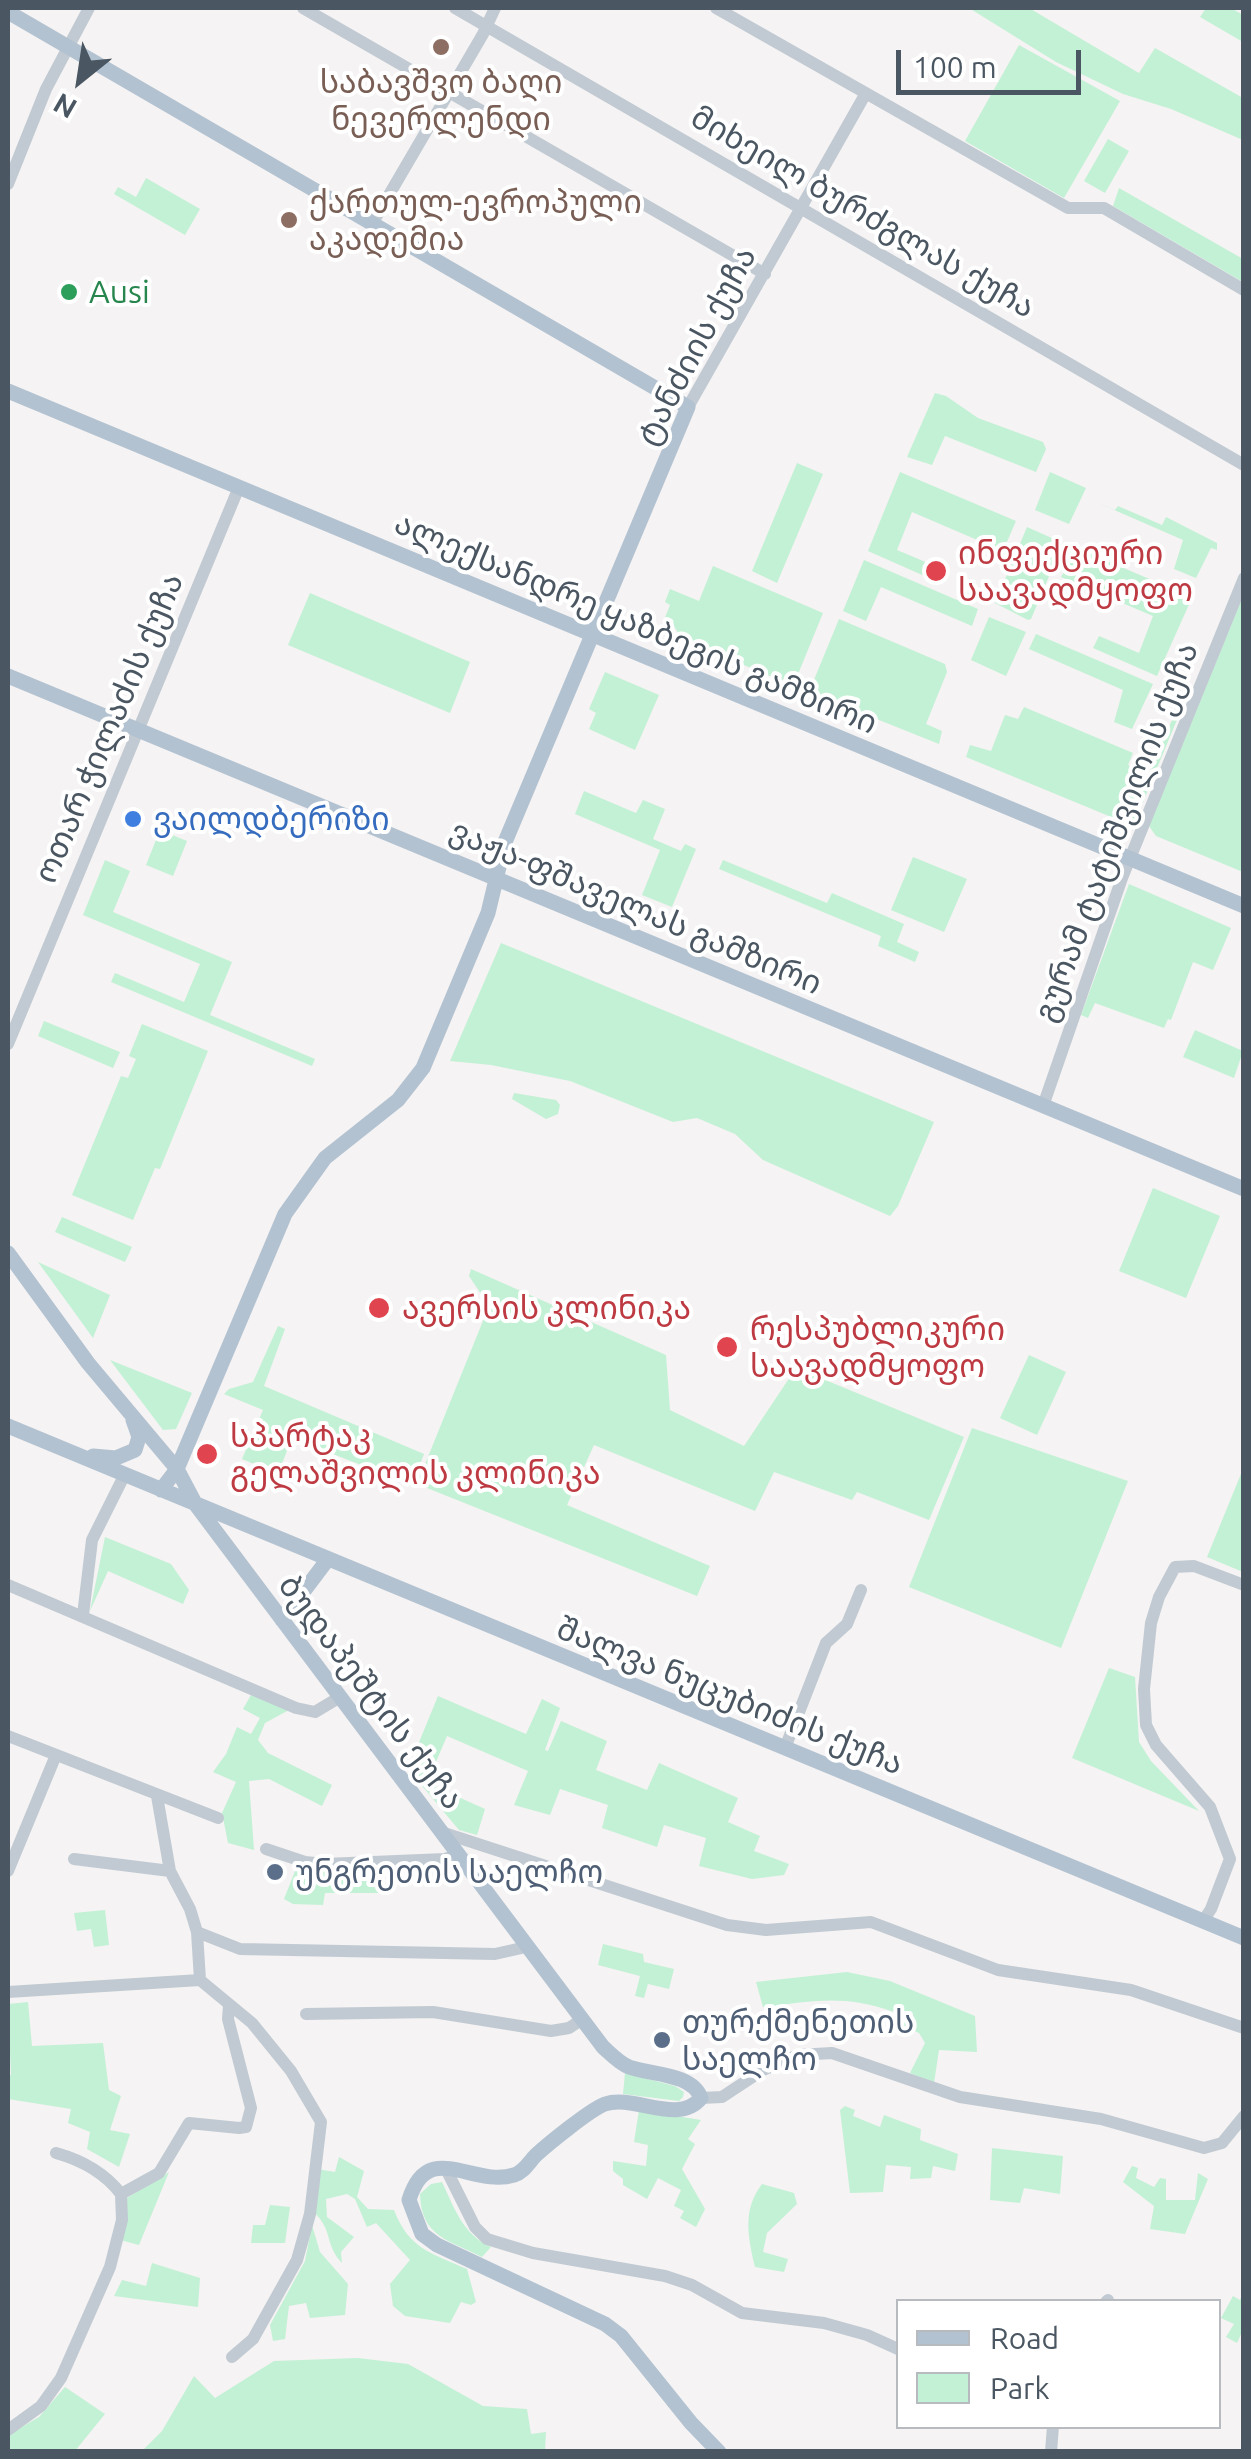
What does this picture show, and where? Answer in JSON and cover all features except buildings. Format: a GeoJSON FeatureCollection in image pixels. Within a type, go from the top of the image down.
{"type":"FeatureCollection","features":[{"type":"Feature","properties":{"kind":"main road"},"geometry":{"type":"LineString","coordinates":[[8,12],[688,407]]}},
{"type":"Feature","properties":{"kind":"main road","name":"ალექსანდრე ყაზბეგის გამზირი"},"geometry":{"type":"LineString","coordinates":[[8,391],[1244,906]]}},
{"type":"Feature","properties":{"kind":"main road","name":"ტანძიის ქუჩა"},"geometry":{"type":"LineString","coordinates":[[161,1490],[177,1469],[285,1214],[325,1158],[398,1100],[423,1068],[488,912],[505,842],[688,407]]}},
{"type":"Feature","properties":{"kind":"main road","name":"ვაჟა-ფშაველას გამზირი"},"geometry":{"type":"LineString","coordinates":[[8,676],[1244,1190]]}},
{"type":"Feature","properties":{"kind":"main road","name":"ბუდაპეშტის ქუჩა"},"geometry":{"type":"LineString","coordinates":[[8,1252],[131,1415],[177,1469],[196,1504],[582,2020],[625,2066],[690,2082],[700,2091],[701,2098]]}},
{"type":"Feature","properties":{"kind":"main road"},"geometry":{"type":"LineString","coordinates":[[69,1452],[106,1458],[131,1454],[139,1436],[131,1415]]}},
{"type":"Feature","properties":{"kind":"main road","name":"შალვა ნუცუბიძის ქუჩა"},"geometry":{"type":"LineString","coordinates":[[8,1426],[1244,1938]]}},
{"type":"Feature","properties":{"kind":"main road"},"geometry":{"type":"LineString","coordinates":[[282,1620],[328,1559]]}},
{"type":"Feature","properties":{"kind":"main road"},"geometry":{"type":"LineString","coordinates":[[701,2098],[696,2104],[672,2109],[605,2104],[537,2154],[519,2174],[496,2178],[446,2168],[429,2170],[413,2189],[411,2209],[422,2234],[437,2245],[605,2324],[621,2336],[691,2424],[720,2452]]}},
{"type":"Feature","properties":{"kind":"street"},"geometry":{"type":"LineString","coordinates":[[8,184],[67,47],[89,8]]}},
{"type":"Feature","properties":{"kind":"street"},"geometry":{"type":"LineString","coordinates":[[303,8],[765,274]]}},
{"type":"Feature","properties":{"kind":"street","name":"მიხეილ ბურძგლას ქუჩა"},"geometry":{"type":"LineString","coordinates":[[455,8],[1244,465]]}},
{"type":"Feature","properties":{"kind":"street"},"geometry":{"type":"LineString","coordinates":[[372,224],[495,8]]}},
{"type":"Feature","properties":{"kind":"street"},"geometry":{"type":"LineString","coordinates":[[716,8],[1068,208],[1104,208],[1244,290]]}},
{"type":"Feature","properties":{"kind":"street","name":"ტანძიის ქუჩა"},"geometry":{"type":"LineString","coordinates":[[688,407],[866,93]]}},
{"type":"Feature","properties":{"kind":"street","name":"ოთარ ჭილაძის ქუჩა"},"geometry":{"type":"LineString","coordinates":[[8,1044],[239,487]]}},
{"type":"Feature","properties":{"kind":"street","name":"გურამ ტატიშვილის ქუჩა"},"geometry":{"type":"LineString","coordinates":[[1043,1106],[1130,857],[1244,578]]}},
{"type":"Feature","properties":{"kind":"street"},"geometry":{"type":"LineString","coordinates":[[82,1616],[92,1540],[124,1476]]}},
{"type":"Feature","properties":{"kind":"street"},"geometry":{"type":"LineString","coordinates":[[1202,1920],[1211,1909],[1230,1859],[1210,1806],[1164,1755],[1146,1724],[1146,1650],[1159,1597],[1175,1567],[1194,1566],[1244,1585]]}},
{"type":"Feature","properties":{"kind":"street"},"geometry":{"type":"LineString","coordinates":[[8,1585],[296,1708],[315,1712],[340,1697]]}},
{"type":"Feature","properties":{"kind":"street"},"geometry":{"type":"LineString","coordinates":[[785,1748],[826,1643],[847,1624],[862,1590]]}},
{"type":"Feature","properties":{"kind":"street"},"geometry":{"type":"LineString","coordinates":[[8,1736],[218,1818]]}},
{"type":"Feature","properties":{"kind":"street"},"geometry":{"type":"LineString","coordinates":[[8,1871],[56,1755]]}},
{"type":"Feature","properties":{"kind":"street"},"geometry":{"type":"LineString","coordinates":[[156,1796],[170,1872],[197,1932],[200,1980],[252,2023],[291,2071],[321,2122],[310,2214],[297,2260],[260,2328],[232,2357]]}},
{"type":"Feature","properties":{"kind":"street"},"geometry":{"type":"LineString","coordinates":[[441,1832],[727,1925],[766,1930],[871,1922],[998,1970],[1131,1990],[1244,2028]]}},
{"type":"Feature","properties":{"kind":"street"},"geometry":{"type":"LineString","coordinates":[[266,1849],[325,1864],[445,1859],[458,1855]]}},
{"type":"Feature","properties":{"kind":"street"},"geometry":{"type":"LineString","coordinates":[[74,1859],[170,1872]]}},
{"type":"Feature","properties":{"kind":"street"},"geometry":{"type":"LineString","coordinates":[[197,1932],[240,1949],[495,1954],[526,1948]]}},
{"type":"Feature","properties":{"kind":"street"},"geometry":{"type":"LineString","coordinates":[[8,1992],[200,1980]]}},
{"type":"Feature","properties":{"kind":"street"},"geometry":{"type":"LineString","coordinates":[[121,2194],[159,2174],[189,2123],[239,2128],[249,2122],[250,2108],[228,2019],[229,2006]]}},
{"type":"Feature","properties":{"kind":"street"},"geometry":{"type":"LineString","coordinates":[[306,2014],[433,2012],[551,2031],[570,2028],[582,2020]]}},
{"type":"Feature","properties":{"kind":"street"},"geometry":{"type":"LineString","coordinates":[[701,2098],[722,2097],[763,2070],[798,2055],[832,2053],[960,2096],[1100,2118],[1204,2148],[1222,2143],[1244,2116]]}},
{"type":"Feature","properties":{"kind":"street"},"geometry":{"type":"LineString","coordinates":[[8,2430],[41,2406],[61,2378],[110,2268],[122,2220],[121,2194],[110,2180],[78,2161],[56,2154]]}},
{"type":"Feature","properties":{"kind":"street"},"geometry":{"type":"LineString","coordinates":[[446,2168],[475,2227],[486,2238],[533,2253],[665,2276],[742,2313],[824,2323],[896,2348]]}},
{"type":"Feature","properties":{"kind":"green space"},"geometry":{"type":"Polygon","coordinates":[[[969,8],[1029,8],[1139,73],[1155,48],[1243,98],[1243,140],[1171,109],[1123,94],[1056,62],[969,8]]]}},
{"type":"Feature","properties":{"kind":"green space"},"geometry":{"type":"Polygon","coordinates":[[[1206,8],[1231,8],[1243,15],[1243,42],[1200,17],[1206,8]]]}},
{"type":"Feature","properties":{"kind":"green space"},"geometry":{"type":"Polygon","coordinates":[[[1019,45],[1120,101],[1064,198],[965,141],[1019,45]]]}},
{"type":"Feature","properties":{"kind":"green space"},"geometry":{"type":"Polygon","coordinates":[[[1108,139],[1129,151],[1105,193],[1084,181],[1108,139]]]}},
{"type":"Feature","properties":{"kind":"green space"},"geometry":{"type":"Polygon","coordinates":[[[146,178],[200,209],[185,235],[114,194],[118,187],[136,197],[146,178]]]}},
{"type":"Feature","properties":{"kind":"green space"},"geometry":{"type":"Polygon","coordinates":[[[1119,188],[1243,259],[1243,282],[1113,206],[1119,188]]]}},
{"type":"Feature","properties":{"kind":"green space"},"geometry":{"type":"Polygon","coordinates":[[[935,393],[978,418],[1043,442],[1046,449],[1036,472],[945,436],[932,465],[907,457],[935,393]]]}},
{"type":"Feature","properties":{"kind":"green space"},"geometry":{"type":"Polygon","coordinates":[[[797,463],[823,474],[777,583],[752,571],[797,463]]]}},
{"type":"Feature","properties":{"kind":"green space"},"geometry":{"type":"Polygon","coordinates":[[[900,472],[1016,521],[1003,551],[912,512],[897,550],[935,566],[929,578],[868,551],[900,472]]]}},
{"type":"Feature","properties":{"kind":"green space"},"geometry":{"type":"Polygon","coordinates":[[[1050,472],[1086,488],[1069,524],[1035,510],[1050,472]]]}},
{"type":"Feature","properties":{"kind":"green space"},"geometry":{"type":"Polygon","coordinates":[[[1096,502],[1115,510],[1118,506],[1162,525],[1166,517],[1217,543],[1217,550],[1211,548],[1196,578],[1174,569],[1183,540],[1096,502]]]}},
{"type":"Feature","properties":{"kind":"green space"},"geometry":{"type":"Polygon","coordinates":[[[1027,527],[1063,543],[1028,620],[995,603],[1027,527]]]}},
{"type":"Feature","properties":{"kind":"green space"},"geometry":{"type":"Polygon","coordinates":[[[1077,548],[1189,596],[1191,600],[1157,676],[1093,648],[1099,636],[1139,653],[1153,616],[1061,577],[1077,548]]]}},
{"type":"Feature","properties":{"kind":"green space"},"geometry":{"type":"Polygon","coordinates":[[[864,560],[978,609],[972,626],[881,587],[866,621],[843,611],[864,560]]]}},
{"type":"Feature","properties":{"kind":"green space"},"geometry":{"type":"Polygon","coordinates":[[[713,566],[823,613],[796,679],[786,674],[782,681],[682,639],[672,623],[664,620],[670,605],[665,602],[670,589],[699,601],[713,566]]]}},
{"type":"Feature","properties":{"kind":"green space"},"geometry":{"type":"Polygon","coordinates":[[[310,593],[470,662],[450,713],[288,645],[310,593]]]}},
{"type":"Feature","properties":{"kind":"green space"},"geometry":{"type":"Polygon","coordinates":[[[1243,596],[1243,872],[1156,836],[1149,826],[1243,596]]]}},
{"type":"Feature","properties":{"kind":"green space"},"geometry":{"type":"Polygon","coordinates":[[[989,617],[1026,632],[1006,676],[971,660],[989,617]]]}},
{"type":"Feature","properties":{"kind":"green space"},"geometry":{"type":"Polygon","coordinates":[[[839,619],[945,664],[947,672],[926,724],[942,731],[939,744],[809,692],[839,619]]]}},
{"type":"Feature","properties":{"kind":"green space"},"geometry":{"type":"Polygon","coordinates":[[[1036,634],[1153,684],[1132,729],[1114,722],[1123,690],[1029,649],[1036,634]]]}},
{"type":"Feature","properties":{"kind":"green space"},"geometry":{"type":"Polygon","coordinates":[[[605,672],[659,695],[635,750],[589,729],[596,713],[589,709],[605,672]]]}},
{"type":"Feature","properties":{"kind":"green space"},"geometry":{"type":"Polygon","coordinates":[[[1182,696],[1186,698],[1133,826],[966,757],[970,745],[991,751],[1005,715],[1018,719],[1024,707],[1133,753],[1128,765],[1149,775],[1182,696]]]}},
{"type":"Feature","properties":{"kind":"green space"},"geometry":{"type":"Polygon","coordinates":[[[584,791],[636,813],[643,800],[665,809],[653,839],[681,851],[685,844],[696,849],[672,907],[642,895],[660,850],[575,814],[584,791]]]}},
{"type":"Feature","properties":{"kind":"green space"},"geometry":{"type":"Polygon","coordinates":[[[160,830],[187,841],[173,876],[146,865],[160,830]]]}},
{"type":"Feature","properties":{"kind":"green space"},"geometry":{"type":"Polygon","coordinates":[[[913,857],[967,879],[944,932],[891,910],[913,857]]]}},
{"type":"Feature","properties":{"kind":"green space"},"geometry":{"type":"Polygon","coordinates":[[[105,860],[130,871],[113,912],[232,962],[210,1015],[315,1059],[312,1066],[111,982],[115,973],[184,1002],[200,964],[83,915],[105,860]]]}},
{"type":"Feature","properties":{"kind":"green space"},"geometry":{"type":"Polygon","coordinates":[[[723,860],[827,903],[832,893],[904,924],[897,942],[919,952],[915,962],[878,946],[881,936],[719,869],[723,860]]]}},
{"type":"Feature","properties":{"kind":"green space"},"geometry":{"type":"Polygon","coordinates":[[[1129,884],[1231,928],[1213,970],[1193,962],[1171,1020],[1164,1028],[1095,1003],[1088,1018],[1081,1015],[1129,884]]]}},
{"type":"Feature","properties":{"kind":"green space"},"geometry":{"type":"Polygon","coordinates":[[[501,943],[934,1122],[898,1206],[890,1216],[763,1160],[735,1134],[697,1118],[673,1122],[570,1081],[450,1061],[501,943]]]}},
{"type":"Feature","properties":{"kind":"green space"},"geometry":{"type":"Polygon","coordinates":[[[44,1021],[120,1052],[113,1068],[38,1036],[44,1021]]]}},
{"type":"Feature","properties":{"kind":"green space"},"geometry":{"type":"Polygon","coordinates":[[[142,1024],[208,1051],[160,1169],[155,1168],[133,1220],[72,1195],[121,1076],[128,1078],[136,1059],[129,1056],[142,1024]]]}},
{"type":"Feature","properties":{"kind":"green space"},"geometry":{"type":"Polygon","coordinates":[[[1195,1030],[1243,1051],[1234,1078],[1183,1057],[1195,1030]]]}},
{"type":"Feature","properties":{"kind":"green space"},"geometry":{"type":"Polygon","coordinates":[[[514,1093],[556,1100],[560,1105],[558,1114],[546,1119],[512,1099],[514,1093]]]}},
{"type":"Feature","properties":{"kind":"green space"},"geometry":{"type":"Polygon","coordinates":[[[1153,1188],[1220,1216],[1186,1298],[1119,1271],[1153,1188]]]}},
{"type":"Feature","properties":{"kind":"green space"},"geometry":{"type":"Polygon","coordinates":[[[62,1217],[132,1247],[125,1262],[55,1232],[62,1217]]]}},
{"type":"Feature","properties":{"kind":"green space"},"geometry":{"type":"Polygon","coordinates":[[[38,1262],[110,1295],[93,1338],[38,1262]]]}},
{"type":"Feature","properties":{"kind":"green space"},"geometry":{"type":"Polygon","coordinates":[[[471,1269],[666,1355],[670,1410],[744,1446],[796,1368],[964,1437],[929,1520],[857,1492],[852,1500],[774,1472],[755,1511],[594,1445],[567,1505],[710,1566],[697,1596],[417,1484],[489,1306],[469,1276],[471,1269]]]}},
{"type":"Feature","properties":{"kind":"green space"},"geometry":{"type":"Polygon","coordinates":[[[278,1326],[285,1329],[264,1386],[424,1454],[412,1485],[292,1438],[278,1474],[242,1459],[263,1410],[224,1394],[253,1382],[278,1326]]]}},
{"type":"Feature","properties":{"kind":"green space"},"geometry":{"type":"Polygon","coordinates":[[[1029,1355],[1066,1372],[1037,1435],[1000,1418],[1029,1355]]]}},
{"type":"Feature","properties":{"kind":"green space"},"geometry":{"type":"Polygon","coordinates":[[[110,1360],[192,1393],[176,1429],[163,1430],[110,1360]]]}},
{"type":"Feature","properties":{"kind":"green space"},"geometry":{"type":"Polygon","coordinates":[[[972,1428],[1128,1481],[1061,1648],[909,1587],[972,1428]]]}},
{"type":"Feature","properties":{"kind":"green space"},"geometry":{"type":"Polygon","coordinates":[[[1243,1469],[1243,1572],[1207,1557],[1243,1469]]]}},
{"type":"Feature","properties":{"kind":"green space"},"geometry":{"type":"Polygon","coordinates":[[[105,1537],[171,1564],[189,1590],[183,1604],[108,1571],[90,1611],[105,1537]]]}},
{"type":"Feature","properties":{"kind":"green space"},"geometry":{"type":"Polygon","coordinates":[[[1109,1668],[1135,1677],[1139,1742],[1151,1761],[1199,1811],[1072,1758],[1109,1668]]]}},
{"type":"Feature","properties":{"kind":"green space"},"geometry":{"type":"Polygon","coordinates":[[[251,1695],[289,1710],[265,1723],[258,1740],[268,1753],[332,1785],[322,1806],[269,1779],[249,1781],[254,1850],[228,1843],[222,1813],[236,1782],[213,1772],[237,1727],[251,1734],[260,1718],[243,1709],[251,1695]]]}},
{"type":"Feature","properties":{"kind":"green space"},"geometry":{"type":"Polygon","coordinates":[[[438,1696],[526,1734],[542,1699],[560,1708],[545,1750],[548,1751],[561,1721],[607,1741],[596,1770],[647,1790],[659,1763],[738,1798],[728,1822],[760,1836],[754,1851],[789,1864],[784,1875],[752,1879],[699,1866],[706,1838],[664,1825],[657,1847],[602,1828],[608,1805],[560,1789],[550,1815],[514,1805],[528,1771],[447,1736],[427,1783],[485,1809],[477,1835],[459,1830],[408,1769],[438,1696]]]}},
{"type":"Feature","properties":{"kind":"green space"},"geometry":{"type":"Polygon","coordinates":[[[297,1866],[381,1866],[381,1893],[325,1893],[323,1905],[293,1904],[284,1899],[297,1866]]]}},
{"type":"Feature","properties":{"kind":"green space"},"geometry":{"type":"Polygon","coordinates":[[[105,1910],[109,1945],[94,1947],[91,1929],[77,1931],[74,1913],[105,1910]]]}},
{"type":"Feature","properties":{"kind":"green space"},"geometry":{"type":"Polygon","coordinates":[[[603,1944],[643,1954],[644,1962],[674,1969],[669,1989],[648,1984],[644,1998],[635,1996],[640,1976],[598,1965],[603,1944]]]}},
{"type":"Feature","properties":{"kind":"green space"},"geometry":{"type":"Polygon","coordinates":[[[847,1972],[890,1981],[975,2016],[977,2052],[939,2050],[934,2083],[910,2073],[925,2043],[919,2033],[894,2022],[894,2012],[844,2001],[763,2007],[756,1982],[847,1972]]]}},
{"type":"Feature","properties":{"kind":"green space"},"geometry":{"type":"Polygon","coordinates":[[[28,2002],[32,2046],[103,2043],[109,2090],[121,2096],[110,2130],[130,2134],[119,2167],[87,2149],[90,2132],[68,2123],[71,2109],[8,2099],[8,2004],[28,2002]]]}},
{"type":"Feature","properties":{"kind":"green space"},"geometry":{"type":"Polygon","coordinates":[[[625,2073],[675,2086],[684,2092],[683,2097],[679,2101],[623,2094],[625,2073]]]}},
{"type":"Feature","properties":{"kind":"green space"},"geometry":{"type":"Polygon","coordinates":[[[845,2106],[855,2110],[853,2116],[880,2127],[884,2115],[921,2129],[920,2140],[958,2154],[955,2171],[933,2166],[931,2178],[910,2179],[911,2167],[886,2165],[883,2192],[850,2193],[840,2110],[845,2106]]]}},
{"type":"Feature","properties":{"kind":"green space"},"geometry":{"type":"Polygon","coordinates":[[[639,2110],[701,2120],[688,2139],[695,2144],[682,2169],[705,2209],[696,2227],[680,2218],[684,2211],[674,2206],[681,2190],[658,2178],[647,2199],[623,2185],[623,2179],[613,2171],[613,2161],[646,2166],[648,2145],[634,2142],[639,2110]]]}},
{"type":"Feature","properties":{"kind":"green space"},"geometry":{"type":"Polygon","coordinates":[[[992,2148],[1063,2156],[1060,2194],[1024,2188],[1020,2203],[990,2200],[992,2148]]]}},
{"type":"Feature","properties":{"kind":"green space"},"geometry":{"type":"Polygon","coordinates":[[[339,2157],[364,2171],[357,2197],[368,2209],[394,2210],[414,2242],[467,2269],[476,2302],[461,2302],[450,2323],[405,2316],[393,2306],[390,2284],[410,2260],[376,2223],[367,2227],[355,2199],[347,2194],[326,2199],[327,2217],[354,2237],[341,2252],[342,2263],[336,2256],[324,2225],[313,2211],[317,2169],[335,2172],[339,2157]]]}},
{"type":"Feature","properties":{"kind":"green space"},"geometry":{"type":"Polygon","coordinates":[[[1132,2166],[1138,2168],[1136,2178],[1154,2187],[1160,2178],[1166,2179],[1166,2200],[1195,2200],[1198,2173],[1208,2179],[1185,2234],[1150,2229],[1154,2206],[1123,2182],[1132,2166]]]}},
{"type":"Feature","properties":{"kind":"green space"},"geometry":{"type":"Polygon","coordinates":[[[169,2172],[139,2245],[120,2240],[127,2198],[169,2172]]]}},
{"type":"Feature","properties":{"kind":"green space"},"geometry":{"type":"Polygon","coordinates":[[[442,2182],[466,2228],[491,2247],[482,2257],[448,2241],[425,2220],[420,2194],[431,2184],[442,2182]]]}},
{"type":"Feature","properties":{"kind":"green space"},"geometry":{"type":"Polygon","coordinates":[[[762,2184],[794,2193],[797,2204],[767,2233],[763,2252],[788,2259],[784,2272],[755,2267],[749,2214],[762,2184]]]}},
{"type":"Feature","properties":{"kind":"green space"},"geometry":{"type":"Polygon","coordinates":[[[270,2205],[290,2207],[285,2243],[251,2243],[253,2225],[265,2225],[270,2205]]]}},
{"type":"Feature","properties":{"kind":"green space"},"geometry":{"type":"Polygon","coordinates":[[[312,2225],[320,2252],[348,2284],[345,2315],[310,2318],[306,2303],[289,2306],[285,2339],[273,2341],[270,2325],[305,2261],[312,2225]]]}},
{"type":"Feature","properties":{"kind":"green space"},"geometry":{"type":"Polygon","coordinates":[[[152,2263],[200,2278],[198,2307],[114,2296],[122,2280],[146,2286],[152,2263]]]}},
{"type":"Feature","properties":{"kind":"green space"},"geometry":{"type":"Polygon","coordinates":[[[1243,2294],[1243,2330],[1237,2343],[1226,2337],[1234,2324],[1221,2318],[1233,2296],[1240,2300],[1243,2294]]]}},
{"type":"Feature","properties":{"kind":"green space"},"geometry":{"type":"Polygon","coordinates":[[[358,2358],[408,2364],[483,2406],[527,2409],[531,2434],[546,2432],[545,2451],[142,2451],[162,2431],[194,2376],[215,2398],[274,2361],[358,2358]]]}},
{"type":"Feature","properties":{"kind":"green space"},"geometry":{"type":"Polygon","coordinates":[[[65,2387],[105,2414],[75,2451],[8,2451],[8,2435],[39,2417],[65,2387]]]}},
{"type":"Feature","properties":{"kind":"place","name":"საბავშვო ბაღი ნევერლენდი"},"geometry":{"type":"Point","coordinates":[441,47]}},
{"type":"Feature","properties":{"kind":"place","name":"ქართულ-ევროპული აკადემია"},"geometry":{"type":"Point","coordinates":[289,220]}},
{"type":"Feature","properties":{"kind":"place","name":"Ausi"},"geometry":{"type":"Point","coordinates":[69,292]}},
{"type":"Feature","properties":{"kind":"place","name":"ინფექციური საავადმყოფო"},"geometry":{"type":"Point","coordinates":[936,571]}},
{"type":"Feature","properties":{"kind":"place","name":"ვაილდბერიზი"},"geometry":{"type":"Point","coordinates":[133,819]}},
{"type":"Feature","properties":{"kind":"place","name":"ავერსის კლინიკა"},"geometry":{"type":"Point","coordinates":[379,1308]}},
{"type":"Feature","properties":{"kind":"place","name":"რესპუბლიკური საავადმყოფო"},"geometry":{"type":"Point","coordinates":[727,1347]}},
{"type":"Feature","properties":{"kind":"place","name":"სპარტაკ გელაშვილის კლინიკა"},"geometry":{"type":"Point","coordinates":[207,1454]}},
{"type":"Feature","properties":{"kind":"place","name":"უნგრეთის საელჩო"},"geometry":{"type":"Point","coordinates":[275,1872]}},
{"type":"Feature","properties":{"kind":"place","name":"თურქმენეთის საელჩო"},"geometry":{"type":"Point","coordinates":[662,2040]}}]}
